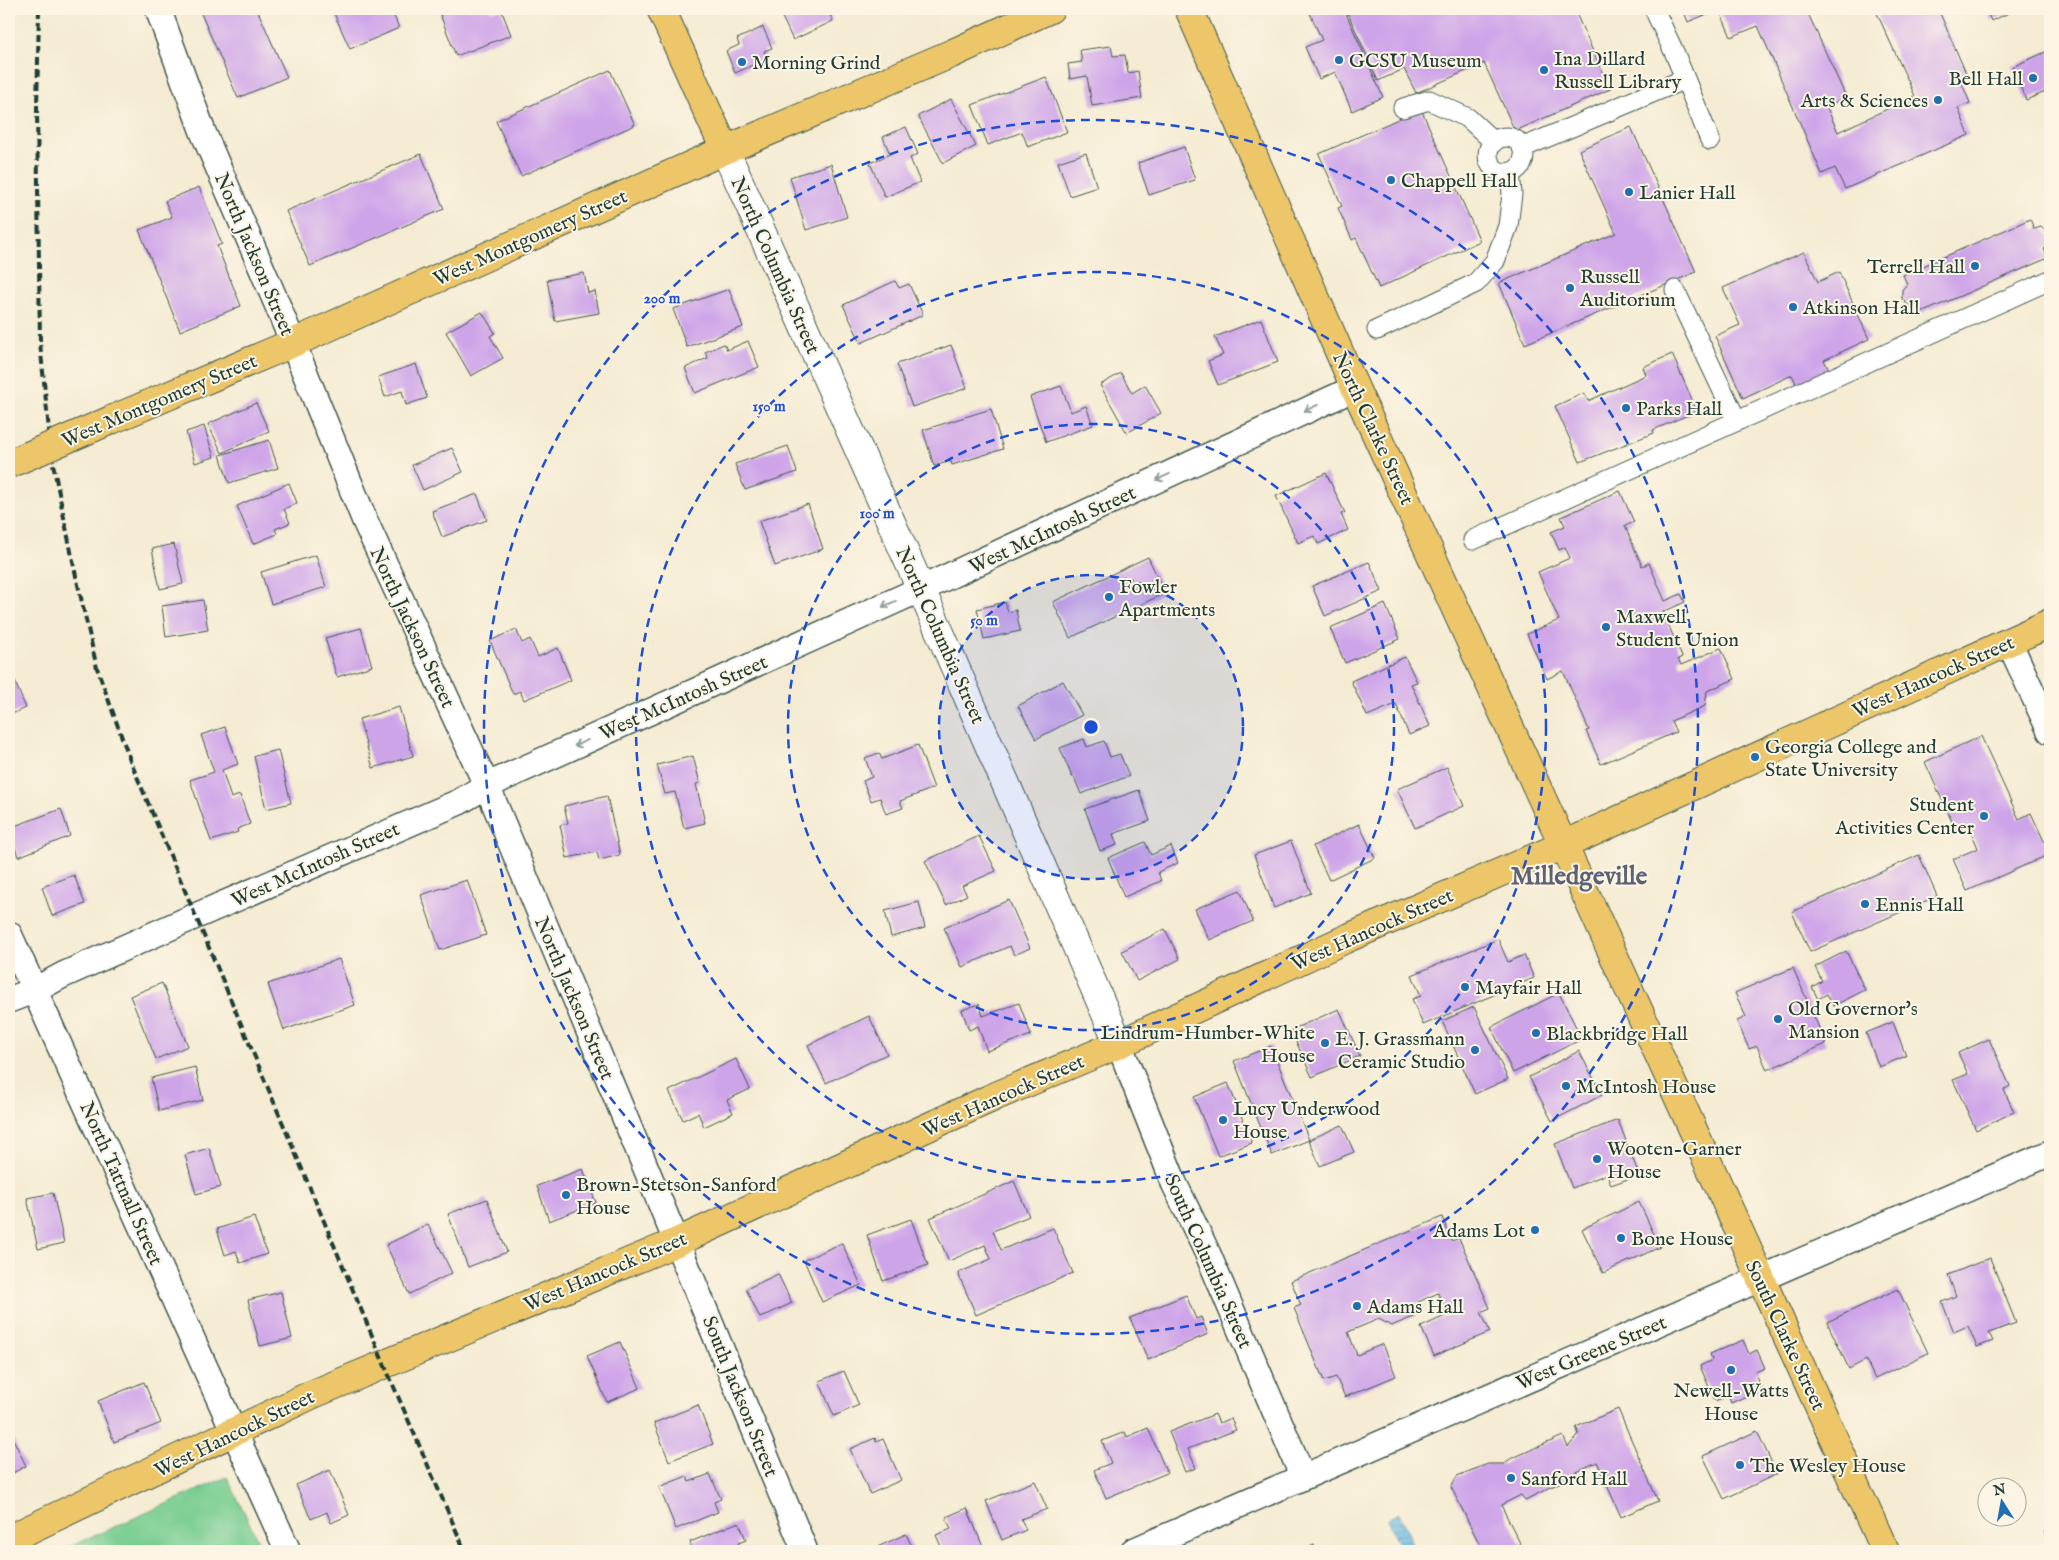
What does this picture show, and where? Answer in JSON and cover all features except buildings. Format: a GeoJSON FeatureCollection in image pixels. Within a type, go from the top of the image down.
{"type":"FeatureCollection","features":[{"type":"Feature","properties":{"kind":"main road","name":"North Columbia Street"},"geometry":{"type":"LineString","coordinates":[[661,9],[725,150]]}},
{"type":"Feature","properties":{"kind":"main road","name":"West Montgomery Street"},"geometry":{"type":"LineString","coordinates":[[9,464],[293,342],[725,150],[951,54],[1050,9]]}},
{"type":"Feature","properties":{"kind":"main road","name":"North Clarke Street"},"geometry":{"type":"LineString","coordinates":[[1189,9],[1355,388],[1564,845]]}},
{"type":"Feature","properties":{"kind":"main road","name":"West Hancock Street"},"geometry":{"type":"LineString","coordinates":[[9,1539],[311,1395],[677,1242],[996,1096],[1120,1044],[1350,937],[1564,845],[2050,623]]}},
{"type":"Feature","properties":{"kind":"main road","name":"South Clarke Street"},"geometry":{"type":"LineString","coordinates":[[1564,845],[1760,1280],[1886,1551]]}},
{"type":"Feature","properties":{"kind":"street","name":"North Jackson Street"},"geometry":{"type":"LineString","coordinates":[[158,9],[203,132],[293,342],[365,521],[486,786],[677,1242]]}},
{"type":"Feature","properties":{"kind":"street"},"geometry":{"type":"LineString","coordinates":[[1654,9],[1710,140]]}},
{"type":"Feature","properties":{"kind":"street"},"geometry":{"type":"LineString","coordinates":[[1522,148],[1685,79]]}},
{"type":"Feature","properties":{"kind":"street"},"geometry":{"type":"LineString","coordinates":[[1403,108],[1429,100],[1468,118],[1494,142]]}},
{"type":"Feature","properties":{"kind":"street"},"geometry":{"type":"LineString","coordinates":[[1510,138],[1515,140],[1522,148],[1521,164],[1517,169],[1502,173],[1490,162],[1488,152],[1494,142],[1499,139],[1510,138]]}},
{"type":"Feature","properties":{"kind":"street","name":"North Columbia Street"},"geometry":{"type":"LineString","coordinates":[[725,150],[1120,1044]]}},
{"type":"Feature","properties":{"kind":"street"},"geometry":{"type":"LineString","coordinates":[[1377,330],[1476,283],[1495,261],[1508,226],[1512,194],[1510,172]]}},
{"type":"Feature","properties":{"kind":"street"},"geometry":{"type":"LineString","coordinates":[[1473,540],[2050,280]]}},
{"type":"Feature","properties":{"kind":"street"},"geometry":{"type":"LineString","coordinates":[[1675,290],[1737,421]]}},
{"type":"Feature","properties":{"kind":"street","name":"West McIntosh Street"},"geometry":{"type":"LineString","coordinates":[[9,1000],[35,990],[63,975],[156,933],[459,802],[486,786],[921,590],[1355,388]]}},
{"type":"Feature","properties":{"kind":"street"},"geometry":{"type":"LineString","coordinates":[[2009,642],[2050,731]]}},
{"type":"Feature","properties":{"kind":"street","name":"North Tattnall Street"},"geometry":{"type":"LineString","coordinates":[[9,934],[288,1551]]}},
{"type":"Feature","properties":{"kind":"street","name":"South Columbia Street"},"geometry":{"type":"LineString","coordinates":[[1120,1044],[1174,1183],[1207,1252],[1303,1477]]}},
{"type":"Feature","properties":{"kind":"street","name":"West Greene Street"},"geometry":{"type":"LineString","coordinates":[[1133,1551],[2050,1154]]}},
{"type":"Feature","properties":{"kind":"street","name":"South Jackson Street"},"geometry":{"type":"LineString","coordinates":[[677,1242],[805,1551]]}},
{"type":"Feature","properties":{"kind":"green space"},"geometry":{"type":"Polygon","coordinates":[[[227,1477],[263,1551],[60,1551],[227,1477]]]}},
{"type":"Feature","properties":{"kind":"water"},"geometry":{"type":"Polygon","coordinates":[[[1399,1513],[1416,1551],[1401,1551],[1387,1519],[1399,1513]]]}},
{"type":"Feature","properties":{"kind":"railway"},"geometry":{"type":"LineString","coordinates":[[39,9],[37,109],[40,343],[52,459],[97,668],[130,760],[384,1364],[465,1551]]}},
{"type":"Feature","properties":{"kind":"place","name":"GCSU Museum"},"geometry":{"type":"Point","coordinates":[1339,60]}},
{"type":"Feature","properties":{"kind":"place","name":"Morning Grind"},"geometry":{"type":"Point","coordinates":[742,62]}},
{"type":"Feature","properties":{"kind":"place","name":"Ina Dillard Russell Library"},"geometry":{"type":"Point","coordinates":[1544,70]}},
{"type":"Feature","properties":{"kind":"place","name":"Bell Hall"},"geometry":{"type":"Point","coordinates":[2033,78]}},
{"type":"Feature","properties":{"kind":"place","name":"Arts & Sciences"},"geometry":{"type":"Point","coordinates":[1938,100]}},
{"type":"Feature","properties":{"kind":"place","name":"Chappell Hall"},"geometry":{"type":"Point","coordinates":[1391,180]}},
{"type":"Feature","properties":{"kind":"place","name":"Lanier Hall"},"geometry":{"type":"Point","coordinates":[1629,192]}},
{"type":"Feature","properties":{"kind":"place","name":"Terrell Hall"},"geometry":{"type":"Point","coordinates":[1975,266]}},
{"type":"Feature","properties":{"kind":"place","name":"Russell Auditorium"},"geometry":{"type":"Point","coordinates":[1570,288]}},
{"type":"Feature","properties":{"kind":"place","name":"Atkinson Hall"},"geometry":{"type":"Point","coordinates":[1793,307]}},
{"type":"Feature","properties":{"kind":"place","name":"Parks Hall"},"geometry":{"type":"Point","coordinates":[1626,408]}},
{"type":"Feature","properties":{"kind":"place","name":"Fowler Apartments"},"geometry":{"type":"Point","coordinates":[1109,597]}},
{"type":"Feature","properties":{"kind":"place","name":"Maxwell Student Union"},"geometry":{"type":"Point","coordinates":[1606,627]}},
{"type":"Feature","properties":{"kind":"place","name":"Georgia College and State University"},"geometry":{"type":"Point","coordinates":[1755,757]}},
{"type":"Feature","properties":{"kind":"place","name":"Student Activities Center"},"geometry":{"type":"Point","coordinates":[1984,816]}},
{"type":"Feature","properties":{"kind":"place","name":"Ennis Hall"},"geometry":{"type":"Point","coordinates":[1865,904]}},
{"type":"Feature","properties":{"kind":"place","name":"Mayfair Hall"},"geometry":{"type":"Point","coordinates":[1465,987]}},
{"type":"Feature","properties":{"kind":"place","name":"Old Governor's Mansion"},"geometry":{"type":"Point","coordinates":[1778,1019]}},
{"type":"Feature","properties":{"kind":"place","name":"Blackbridge Hall"},"geometry":{"type":"Point","coordinates":[1536,1033]}},
{"type":"Feature","properties":{"kind":"place","name":"Lindrum-Humber-White House"},"geometry":{"type":"Point","coordinates":[1325,1043]}},
{"type":"Feature","properties":{"kind":"place","name":"E. J. Grassmann Ceramic Studio"},"geometry":{"type":"Point","coordinates":[1475,1050]}},
{"type":"Feature","properties":{"kind":"place","name":"McIntosh House"},"geometry":{"type":"Point","coordinates":[1566,1086]}},
{"type":"Feature","properties":{"kind":"place","name":"Lucy Underwood House"},"geometry":{"type":"Point","coordinates":[1223,1120]}},
{"type":"Feature","properties":{"kind":"place","name":"Wooten-Garner House"},"geometry":{"type":"Point","coordinates":[1597,1159]}},
{"type":"Feature","properties":{"kind":"place","name":"Brown-Stetson-Sanford House"},"geometry":{"type":"Point","coordinates":[566,1195]}},
{"type":"Feature","properties":{"kind":"place","name":"Adams Lot"},"geometry":{"type":"Point","coordinates":[1535,1230]}},
{"type":"Feature","properties":{"kind":"place","name":"Bone House"},"geometry":{"type":"Point","coordinates":[1621,1238]}},
{"type":"Feature","properties":{"kind":"place","name":"Adams Hall"},"geometry":{"type":"Point","coordinates":[1357,1306]}},
{"type":"Feature","properties":{"kind":"place","name":"Newell-Watts House"},"geometry":{"type":"Point","coordinates":[1731,1370]}},
{"type":"Feature","properties":{"kind":"place","name":"The Wesley House"},"geometry":{"type":"Point","coordinates":[1740,1465]}},
{"type":"Feature","properties":{"kind":"place","name":"Sanford Hall"},"geometry":{"type":"Point","coordinates":[1511,1478]}},
{"type":"Feature","properties":{"kind":"district","name":"Milledgeville"},"geometry":{"type":"Point","coordinates":[1579,875]}}]}
